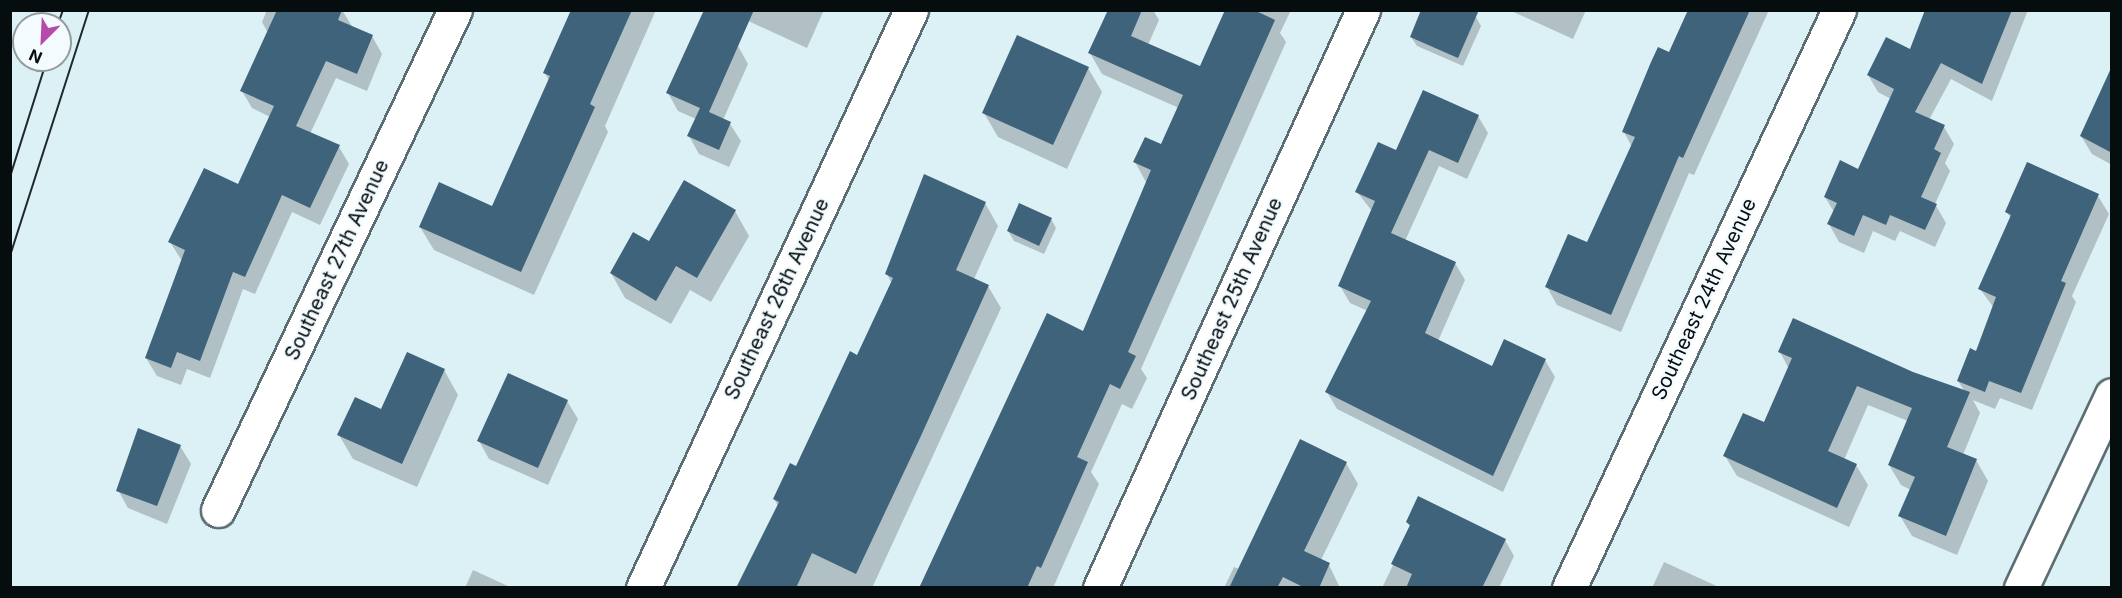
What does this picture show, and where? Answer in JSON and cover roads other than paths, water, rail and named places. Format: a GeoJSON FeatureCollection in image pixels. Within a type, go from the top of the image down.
{"type":"FeatureCollection","features":[{"type":"Feature","properties":{"kind":"street","name":"Southeast 27th Avenue"},"geometry":{"type":"LineString","coordinates":[[218,510],[455,10]]}},
{"type":"Feature","properties":{"kind":"street","name":"Southeast 26th Avenue"},"geometry":{"type":"LineString","coordinates":[[643,588],[911,10]]}},
{"type":"Feature","properties":{"kind":"street","name":"Southeast 25th Avenue"},"geometry":{"type":"LineString","coordinates":[[1100,588],[1363,10]]}},
{"type":"Feature","properties":{"kind":"street","name":"Southeast 24th Avenue"},"geometry":{"type":"LineString","coordinates":[[1569,588],[1839,10]]}},
{"type":"Feature","properties":{"kind":"street"},"geometry":{"type":"LineString","coordinates":[[2021,588],[2112,394]]}},
{"type":"Feature","properties":{"kind":"tram line"},"geometry":{"type":"LineString","coordinates":[[10,256],[89,10]]}},
{"type":"Feature","properties":{"kind":"tram line"},"geometry":{"type":"LineString","coordinates":[[10,177],[43,72]]}}]}
